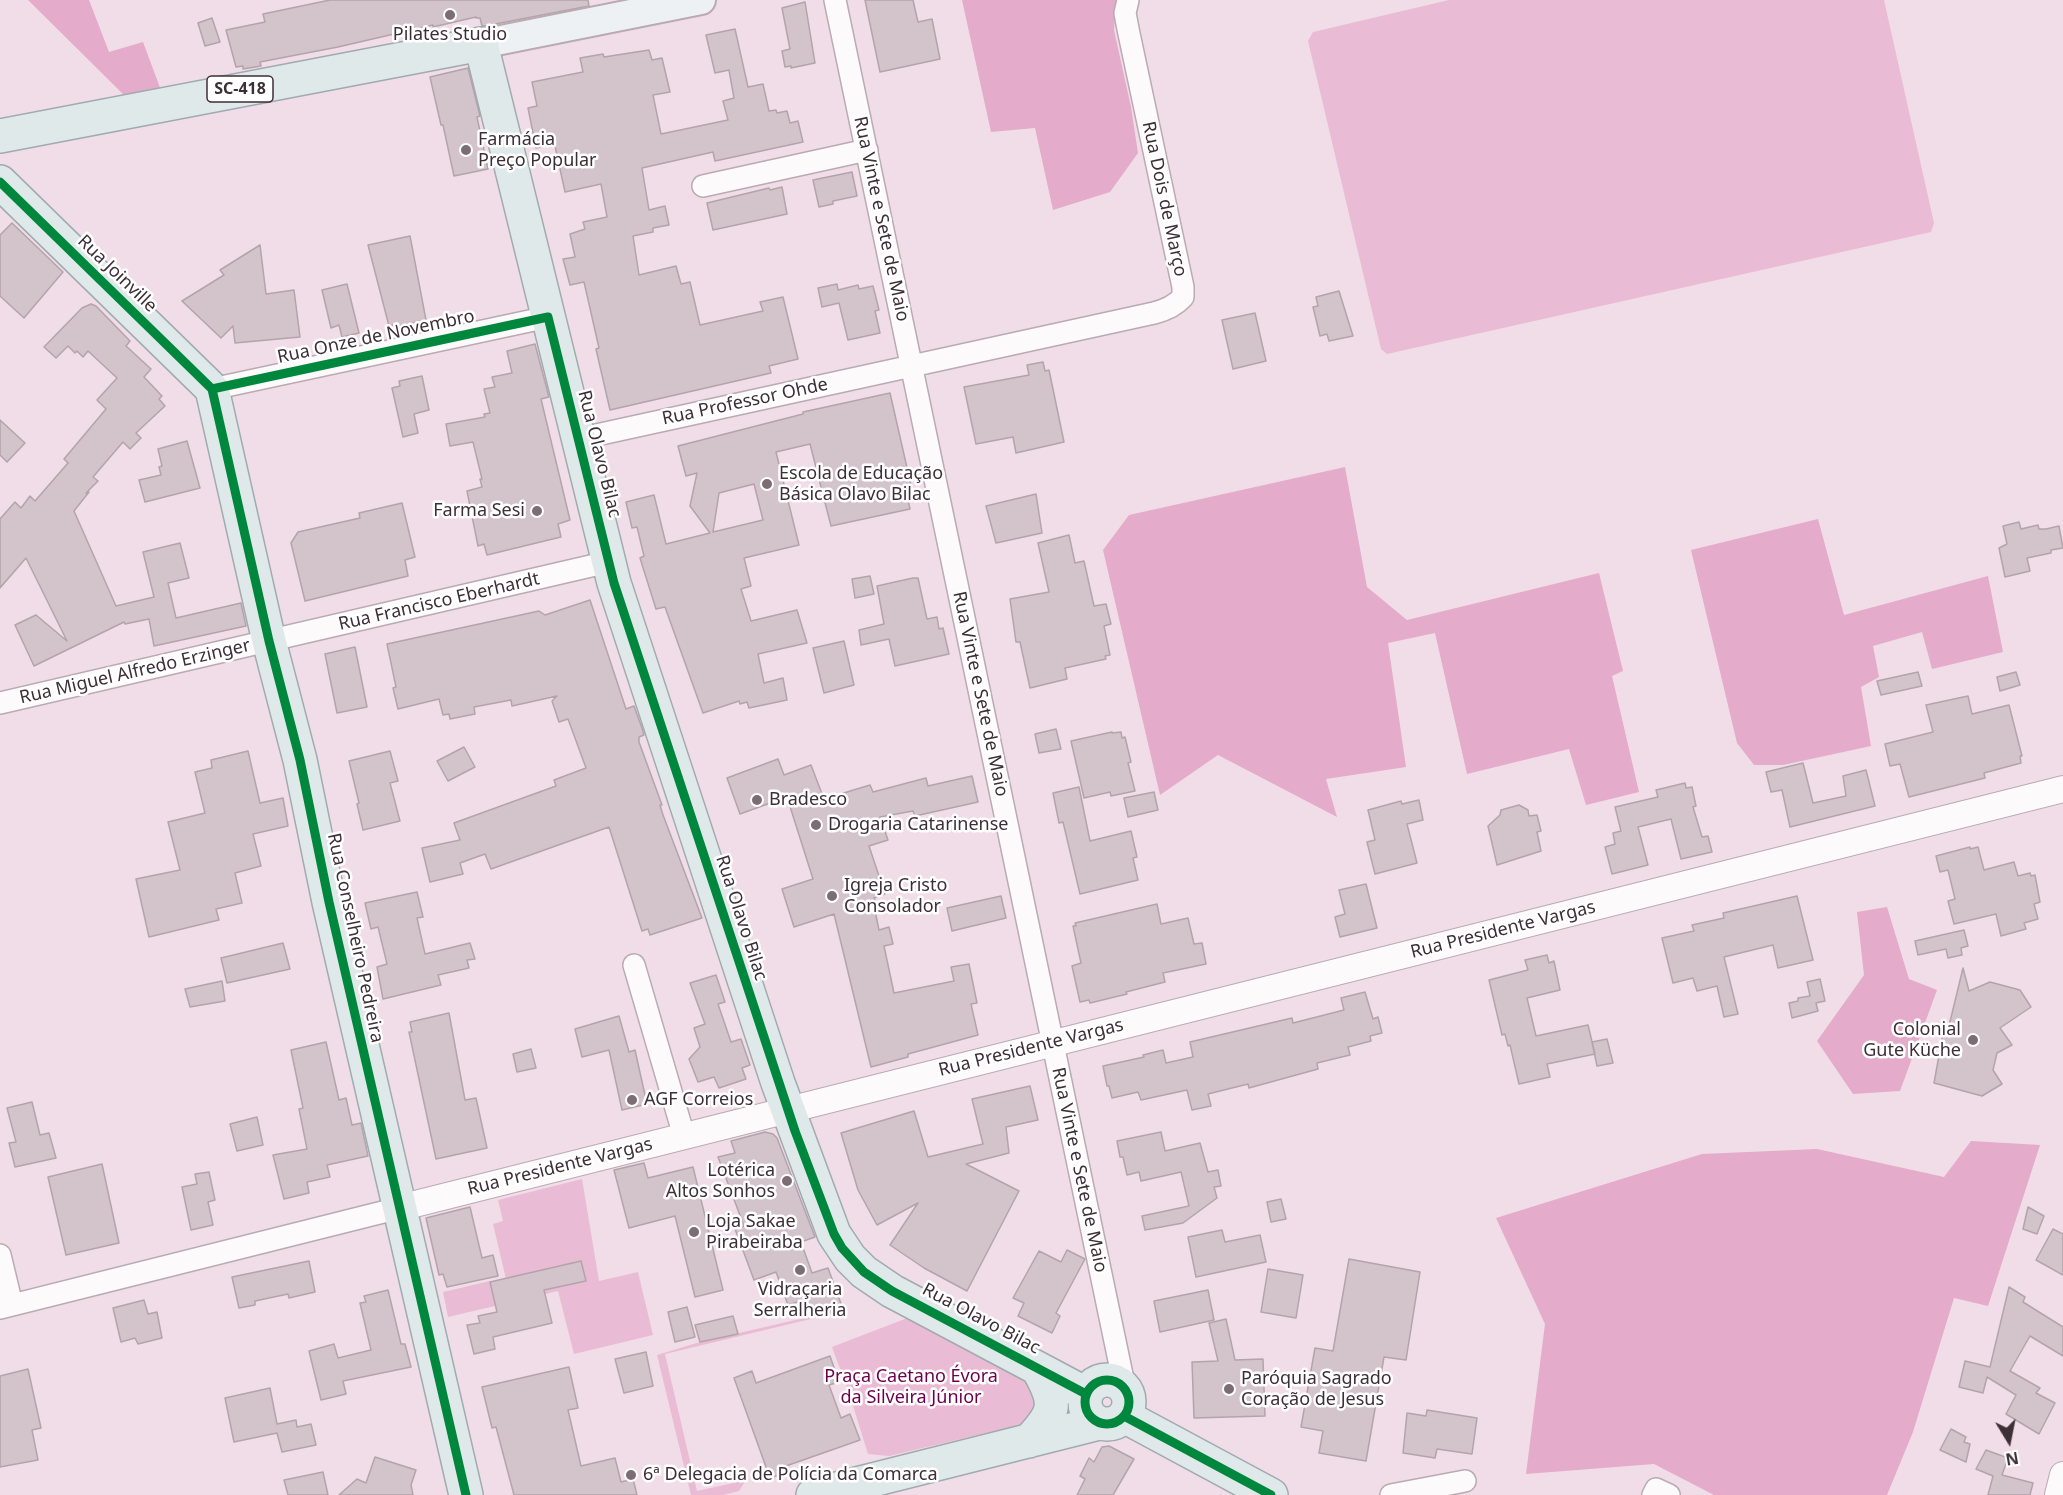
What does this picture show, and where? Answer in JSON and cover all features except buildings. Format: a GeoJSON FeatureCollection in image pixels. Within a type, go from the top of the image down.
{"type":"FeatureCollection","features":[{"type":"Feature","properties":{"kind":"main road"},"geometry":{"type":"LineString","coordinates":[[481,44],[701,0]]}},
{"type":"Feature","properties":{"kind":"main road","name":"SC-418"},"geometry":{"type":"LineString","coordinates":[[0,136],[481,44]]}},
{"type":"Feature","properties":{"kind":"main road","name":"Rua Olavo Bilac"},"geometry":{"type":"LineString","coordinates":[[481,44],[608,562],[788,1110],[834,1234],[850,1258],[864,1272],[892,1291],[1086,1394],[1085,1408],[1088,1415],[1116,1409]]}},
{"type":"Feature","properties":{"kind":"main road","name":"Rua Joinville"},"geometry":{"type":"LineString","coordinates":[[0,182],[212,389]]}},
{"type":"Feature","properties":{"kind":"main road","name":"Rua Conselheiro Pedreira"},"geometry":{"type":"LineString","coordinates":[[212,389],[269,641],[300,760],[329,902],[466,1495]]}},
{"type":"Feature","properties":{"kind":"main road"},"geometry":{"type":"LineString","coordinates":[[1029,1441],[1047,1421],[1052,1407],[1048,1388],[1038,1369]]}},
{"type":"Feature","properties":{"kind":"main road"},"geometry":{"type":"LineString","coordinates":[[813,1495],[1029,1441],[1116,1409],[1271,1495]]}},
{"type":"Feature","properties":{"kind":"street","name":"Rua Vinte e Sete de Maio"},"geometry":{"type":"LineString","coordinates":[[835,0],[1052,1043],[1116,1409]]}},
{"type":"Feature","properties":{"kind":"street","name":"Rua Dois de Março"},"geometry":{"type":"LineString","coordinates":[[911,366],[1155,313],[1169,309],[1183,297],[1125,13],[1128,0]]}},
{"type":"Feature","properties":{"kind":"street"},"geometry":{"type":"LineString","coordinates":[[703,186],[867,150]]}},
{"type":"Feature","properties":{"kind":"street","name":"Rua Onze de Novembro"},"geometry":{"type":"LineString","coordinates":[[212,389],[548,317]]}},
{"type":"Feature","properties":{"kind":"street","name":"Rua Professor Ohde"},"geometry":{"type":"LineString","coordinates":[[578,439],[911,366]]}},
{"type":"Feature","properties":{"kind":"street","name":"Rua Francisco Eberhardt"},"geometry":{"type":"LineString","coordinates":[[269,641],[608,562]]}},
{"type":"Feature","properties":{"kind":"street","name":"Rua Miguel Alfredo Erzinger"},"geometry":{"type":"LineString","coordinates":[[0,703],[269,641]]}},
{"type":"Feature","properties":{"kind":"street","name":"Rua Presidente Vargas"},"geometry":{"type":"LineString","coordinates":[[6,1307],[2063,789]]}},
{"type":"Feature","properties":{"kind":"street"},"geometry":{"type":"LineString","coordinates":[[633,965],[684,1136]]}},
{"type":"Feature","properties":{"kind":"street"},"geometry":{"type":"LineString","coordinates":[[0,1256],[6,1307]]}},
{"type":"Feature","properties":{"kind":"street"},"geometry":{"type":"LineString","coordinates":[[2058,1495],[2063,1475]]}},
{"type":"Feature","properties":{"kind":"street"},"geometry":{"type":"LineString","coordinates":[[1391,1495],[1466,1481]]}},
{"type":"Feature","properties":{"kind":"street"},"geometry":{"type":"LineString","coordinates":[[1653,1495],[1656,1489],[1669,1495]]}},
{"type":"Feature","properties":{"kind":"green space"},"geometry":{"type":"Polygon","coordinates":[[[1449,0],[1884,0],[1934,223],[1931,232],[1387,354],[1381,349],[1308,41],[1313,32],[1449,0]]]}},
{"type":"Feature","properties":{"kind":"green space"},"geometry":{"type":"Polygon","coordinates":[[[582,1179],[599,1281],[638,1272],[653,1335],[574,1354],[558,1291],[448,1317],[443,1292],[490,1281],[494,1299],[510,1296],[493,1224],[503,1221],[498,1200],[582,1179]]]}},
{"type":"Feature","properties":{"kind":"green space"},"geometry":{"type":"Polygon","coordinates":[[[843,1309],[844,1311],[665,1354],[697,1491],[733,1483],[744,1471],[746,1480],[739,1491],[723,1495],[691,1495],[657,1355],[700,1342],[843,1309]]]}},
{"type":"Feature","properties":{"kind":"green space","name":"Praça Caetano Évora da Silveira Júnior"},"geometry":{"type":"Polygon","coordinates":[[[910,1317],[1023,1377],[1041,1400],[1024,1424],[889,1456],[868,1454],[832,1347],[910,1317]]]}},
{"type":"Feature","properties":{"kind":"shaded area"},"geometry":{"type":"Polygon","coordinates":[[[28,0],[89,0],[109,52],[143,42],[162,93],[126,97],[28,0]]]}},
{"type":"Feature","properties":{"kind":"shaded area"},"geometry":{"type":"Polygon","coordinates":[[[962,0],[1116,0],[1114,30],[1131,107],[1138,153],[1110,192],[1053,210],[1035,128],[991,132],[962,0]]]}},
{"type":"Feature","properties":{"kind":"shaded area"},"geometry":{"type":"Polygon","coordinates":[[[1345,467],[1367,587],[1407,620],[1599,573],[1623,671],[1612,676],[1639,792],[1586,805],[1569,749],[1467,774],[1435,633],[1388,643],[1406,767],[1326,779],[1337,817],[1218,755],[1160,795],[1103,550],[1129,515],[1345,467]]]}},
{"type":"Feature","properties":{"kind":"shaded area"},"geometry":{"type":"Polygon","coordinates":[[[1818,519],[1844,615],[1988,576],[2003,652],[1932,669],[1922,632],[1873,646],[1879,677],[1861,687],[1871,746],[1783,765],[1754,765],[1737,743],[1691,550],[1818,519]]]}},
{"type":"Feature","properties":{"kind":"shaded area"},"geometry":{"type":"Polygon","coordinates":[[[1887,907],[1909,979],[1937,990],[1900,1091],[1853,1094],[1817,1041],[1864,975],[1857,912],[1887,907]]]}},
{"type":"Feature","properties":{"kind":"shaded area"},"geometry":{"type":"Polygon","coordinates":[[[1971,1141],[2040,1145],[1988,1306],[1954,1298],[1913,1432],[1887,1495],[1714,1495],[1654,1464],[1526,1474],[1545,1324],[1496,1218],[1702,1154],[1817,1149],[1944,1177],[1971,1141]]]}},
{"type":"Feature","properties":{"kind":"cycle path"},"geometry":{"type":"LineString","coordinates":[[0,182],[212,389]]}},
{"type":"Feature","properties":{"kind":"cycle path"},"geometry":{"type":"LineString","coordinates":[[212,389],[548,317],[614,583],[795,1131],[834,1234],[842,1248],[864,1272],[892,1291],[1086,1394]]}},
{"type":"Feature","properties":{"kind":"cycle path"},"geometry":{"type":"LineString","coordinates":[[212,389],[269,641],[300,760],[329,902],[466,1495]]}},
{"type":"Feature","properties":{"kind":"cycle path"},"geometry":{"type":"LineString","coordinates":[[1107,1380],[1116,1381],[1123,1386],[1128,1393],[1129,1402],[1128,1411],[1123,1418],[1116,1423],[1107,1424],[1098,1423],[1091,1418],[1086,1411],[1085,1402],[1086,1393],[1091,1386],[1098,1381],[1107,1380]]}},
{"type":"Feature","properties":{"kind":"cycle path"},"geometry":{"type":"LineString","coordinates":[[1124,1416],[1271,1495]]}},
{"type":"Feature","properties":{"kind":"place","name":"Pilates Studio"},"geometry":{"type":"Point","coordinates":[450,15]}},
{"type":"Feature","properties":{"kind":"place","name":"Farmácia Preço Popular"},"geometry":{"type":"Point","coordinates":[466,150]}},
{"type":"Feature","properties":{"kind":"place","name":"Escola de Educação Básica Olavo Bilac"},"geometry":{"type":"Point","coordinates":[767,484]}},
{"type":"Feature","properties":{"kind":"place","name":"Farma Sesi"},"geometry":{"type":"Point","coordinates":[537,511]}},
{"type":"Feature","properties":{"kind":"place","name":"Bradesco"},"geometry":{"type":"Point","coordinates":[757,800]}},
{"type":"Feature","properties":{"kind":"place","name":"Drogaria Catarinense"},"geometry":{"type":"Point","coordinates":[816,825]}},
{"type":"Feature","properties":{"kind":"place","name":"Igreja Cristo Consolador"},"geometry":{"type":"Point","coordinates":[832,896]}},
{"type":"Feature","properties":{"kind":"place","name":"Colonial Gute Küche"},"geometry":{"type":"Point","coordinates":[1973,1040]}},
{"type":"Feature","properties":{"kind":"place","name":"AGF Correios"},"geometry":{"type":"Point","coordinates":[632,1100]}},
{"type":"Feature","properties":{"kind":"place","name":"Lotérica Altos Sonhos"},"geometry":{"type":"Point","coordinates":[787,1181]}},
{"type":"Feature","properties":{"kind":"place","name":"Loja Sakae Pirabeiraba"},"geometry":{"type":"Point","coordinates":[694,1232]}},
{"type":"Feature","properties":{"kind":"place","name":"Vidraçaria Serralheria"},"geometry":{"type":"Point","coordinates":[800,1270]}},
{"type":"Feature","properties":{"kind":"place","name":"Paróquia Sagrado Coração de Jesus"},"geometry":{"type":"Point","coordinates":[1229,1389]}},
{"type":"Feature","properties":{"kind":"place","name":"6ª Delegacia de Polícia da Comarca"},"geometry":{"type":"Point","coordinates":[631,1475]}}]}
